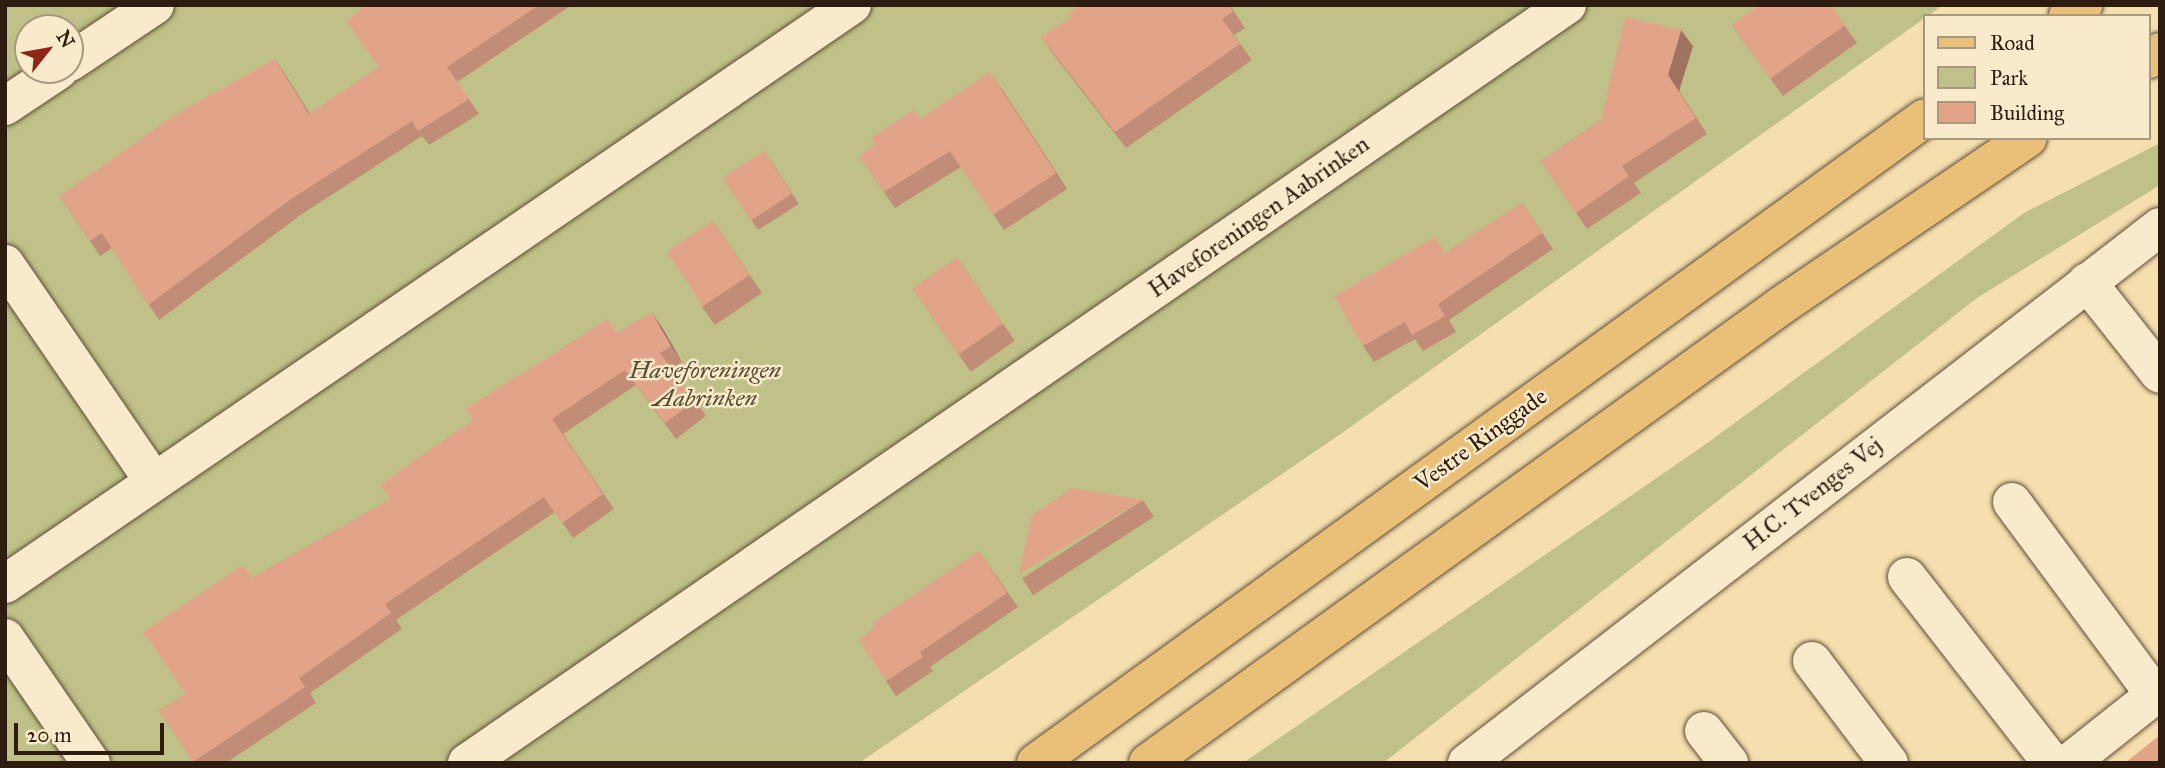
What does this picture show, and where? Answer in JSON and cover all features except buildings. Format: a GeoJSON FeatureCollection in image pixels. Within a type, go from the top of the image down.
{"type":"FeatureCollection","features":[{"type":"Feature","properties":{"kind":"main road","name":"Vestre Ringgade"},"geometry":{"type":"LineString","coordinates":[[1036,763],[1924,119]]}},
{"type":"Feature","properties":{"kind":"main road"},"geometry":{"type":"LineString","coordinates":[[1149,763],[1770,313],[2025,140]]}},
{"type":"Feature","properties":{"kind":"street"},"geometry":{"type":"LineString","coordinates":[[84,53],[155,5]]}},
{"type":"Feature","properties":{"kind":"street"},"geometry":{"type":"LineString","coordinates":[[5,583],[852,5]]}},
{"type":"Feature","properties":{"kind":"street","name":"Haveforeningen Aabrinken"},"geometry":{"type":"LineString","coordinates":[[467,763],[1567,5]]}},
{"type":"Feature","properties":{"kind":"street"},"geometry":{"type":"LineString","coordinates":[[5,106],[38,84]]}},
{"type":"Feature","properties":{"kind":"street","name":"H.C. Tvenges Vej"},"geometry":{"type":"LineString","coordinates":[[1467,763],[2160,227]]}},
{"type":"Feature","properties":{"kind":"street"},"geometry":{"type":"LineString","coordinates":[[5,264],[153,480]]}},
{"type":"Feature","properties":{"kind":"street"},"geometry":{"type":"LineString","coordinates":[[2087,282],[2160,374]]}},
{"type":"Feature","properties":{"kind":"street"},"geometry":{"type":"LineString","coordinates":[[2012,502],[2157,693],[2069,763]]}},
{"type":"Feature","properties":{"kind":"street"},"geometry":{"type":"LineString","coordinates":[[1907,577],[2052,763]]}},
{"type":"Feature","properties":{"kind":"street"},"geometry":{"type":"LineString","coordinates":[[5,638],[91,763]]}},
{"type":"Feature","properties":{"kind":"street"},"geometry":{"type":"LineString","coordinates":[[1812,661],[1889,763]]}},
{"type":"Feature","properties":{"kind":"street"},"geometry":{"type":"LineString","coordinates":[[1704,731],[1729,763]]}},
{"type":"Feature","properties":{"kind":"green space","name":"Haveforeningen Aabrinken"},"geometry":{"type":"Polygon","coordinates":[[[5,5],[1943,5],[1930,14],[1924,14],[1924,19],[1342,433],[859,763],[5,763],[5,5]]]}},
{"type":"Feature","properties":{"kind":"green space"},"geometry":{"type":"Polygon","coordinates":[[[2160,143],[2160,185],[1977,298],[1383,763],[1243,763],[1703,446],[2024,213],[2160,143]]]}}]}
